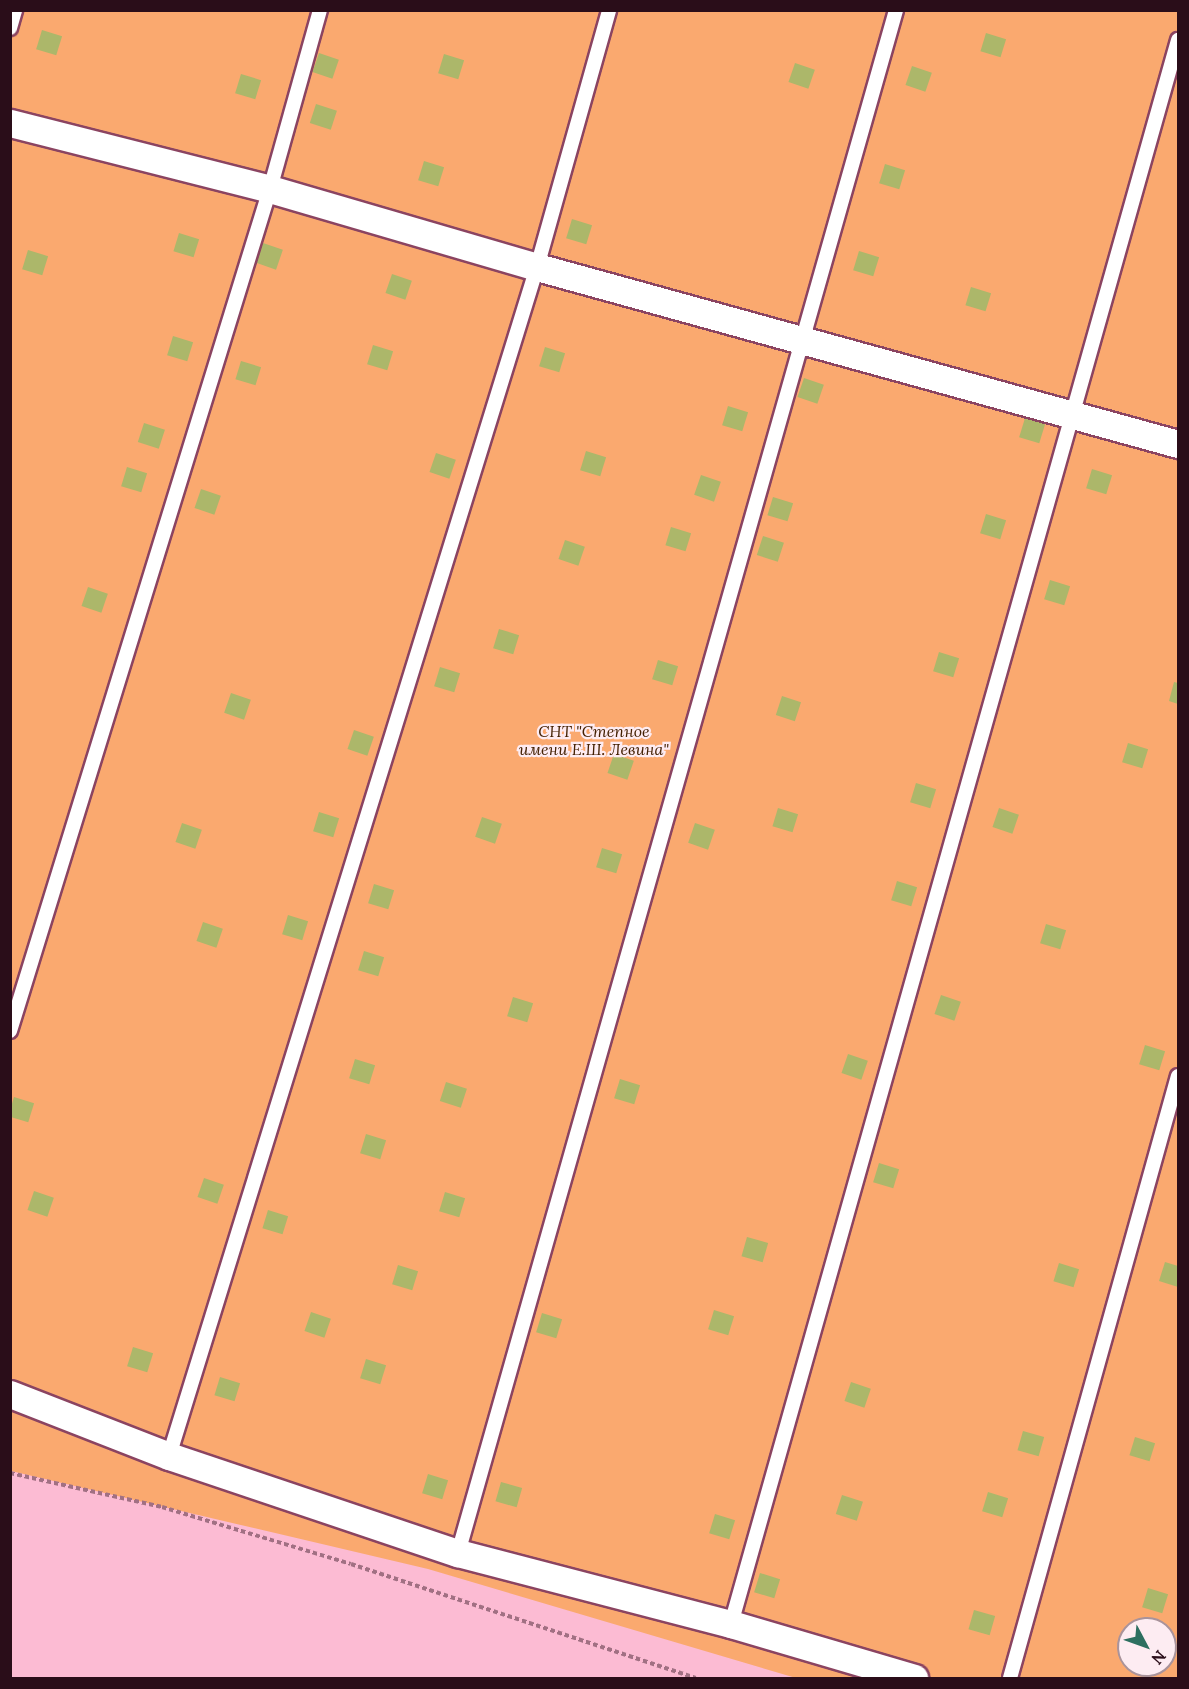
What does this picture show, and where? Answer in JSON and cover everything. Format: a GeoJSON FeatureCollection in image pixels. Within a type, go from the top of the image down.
{"type":"FeatureCollection","features":[{"type":"Feature","properties":{"kind":"street"},"geometry":{"type":"LineString","coordinates":[[10,123],[270,189],[537,267],[1179,444]]}},
{"type":"Feature","properties":{"kind":"street"},"geometry":{"type":"LineString","coordinates":[[10,1394],[170,1456],[458,1553],[731,1624],[914,1678]]}},
{"type":"Feature","properties":{"kind":"lane"},"geometry":{"type":"LineString","coordinates":[[10,28],[15,10]]}},
{"type":"Feature","properties":{"kind":"lane"},"geometry":{"type":"LineString","coordinates":[[10,1031],[270,189],[320,10]]}},
{"type":"Feature","properties":{"kind":"lane"},"geometry":{"type":"LineString","coordinates":[[170,1456],[537,267],[609,10]]}},
{"type":"Feature","properties":{"kind":"lane"},"geometry":{"type":"LineString","coordinates":[[458,1553],[896,10]]}},
{"type":"Feature","properties":{"kind":"lane"},"geometry":{"type":"LineString","coordinates":[[731,1624],[1179,40]]}},
{"type":"Feature","properties":{"kind":"lane"},"geometry":{"type":"LineString","coordinates":[[1010,1678],[1179,1076]]}},
{"type":"Feature","properties":{"kind":"path"},"geometry":{"type":"LineString","coordinates":[[10,1473],[162,1507],[351,1564],[696,1678]]}},
{"type":"Feature","properties":{"kind":"green space","name":"СНТ \"Степное имени Е.Ш. Левина\""},"geometry":{"type":"Polygon","coordinates":[[[11,11],[1178,11],[1178,1678],[796,1678],[428,1569],[11,1471],[11,11]]]}},
{"type":"Feature","properties":{"kind":"building"},"geometry":{"type":"Polygon","coordinates":[[[42,30],[62,36],[56,55],[36,49],[42,30]]]}},
{"type":"Feature","properties":{"kind":"building"},"geometry":{"type":"Polygon","coordinates":[[[986,33],[1006,39],[1001,57],[980,51],[986,33]]]}},
{"type":"Feature","properties":{"kind":"building"},"geometry":{"type":"Polygon","coordinates":[[[319,53],[339,60],[332,79],[312,72],[319,53]]]}},
{"type":"Feature","properties":{"kind":"building"},"geometry":{"type":"Polygon","coordinates":[[[444,54],[464,60],[458,79],[438,73],[444,54]]]}},
{"type":"Feature","properties":{"kind":"building"},"geometry":{"type":"Polygon","coordinates":[[[795,63],[815,70],[808,89],[788,82],[795,63]]]}},
{"type":"Feature","properties":{"kind":"building"},"geometry":{"type":"Polygon","coordinates":[[[912,66],[932,73],[925,92],[905,85],[912,66]]]}},
{"type":"Feature","properties":{"kind":"building"},"geometry":{"type":"Polygon","coordinates":[[[241,74],[261,80],[255,99],[235,93],[241,74]]]}},
{"type":"Feature","properties":{"kind":"building"},"geometry":{"type":"Polygon","coordinates":[[[316,104],[337,111],[331,130],[310,123],[316,104]]]}},
{"type":"Feature","properties":{"kind":"building"},"geometry":{"type":"Polygon","coordinates":[[[424,161],[444,167],[438,186],[418,180],[424,161]]]}},
{"type":"Feature","properties":{"kind":"building"},"geometry":{"type":"Polygon","coordinates":[[[885,164],[905,170],[899,189],[879,183],[885,164]]]}},
{"type":"Feature","properties":{"kind":"building"},"geometry":{"type":"Polygon","coordinates":[[[572,219],[592,225],[586,244],[566,238],[572,219]]]}},
{"type":"Feature","properties":{"kind":"building"},"geometry":{"type":"Polygon","coordinates":[[[179,233],[199,239],[194,257],[173,251],[179,233]]]}},
{"type":"Feature","properties":{"kind":"building"},"geometry":{"type":"Polygon","coordinates":[[[263,243],[283,250],[276,270],[256,263],[263,243]]]}},
{"type":"Feature","properties":{"kind":"building"},"geometry":{"type":"Polygon","coordinates":[[[28,250],[48,256],[42,275],[22,269],[28,250]]]}},
{"type":"Feature","properties":{"kind":"building"},"geometry":{"type":"Polygon","coordinates":[[[859,251],[879,257],[873,276],[853,270],[859,251]]]}},
{"type":"Feature","properties":{"kind":"building"},"geometry":{"type":"Polygon","coordinates":[[[392,274],[412,281],[405,300],[385,293],[392,274]]]}},
{"type":"Feature","properties":{"kind":"building"},"geometry":{"type":"Polygon","coordinates":[[[971,287],[991,293],[986,311],[965,305],[971,287]]]}},
{"type":"Feature","properties":{"kind":"building"},"geometry":{"type":"Polygon","coordinates":[[[173,336],[193,342],[187,361],[167,355],[173,336]]]}},
{"type":"Feature","properties":{"kind":"building"},"geometry":{"type":"Polygon","coordinates":[[[373,345],[393,351],[387,370],[367,364],[373,345]]]}},
{"type":"Feature","properties":{"kind":"building"},"geometry":{"type":"Polygon","coordinates":[[[545,347],[565,353],[559,372],[539,366],[545,347]]]}},
{"type":"Feature","properties":{"kind":"building"},"geometry":{"type":"Polygon","coordinates":[[[241,361],[261,367],[256,385],[235,379],[241,361]]]}},
{"type":"Feature","properties":{"kind":"building"},"geometry":{"type":"Polygon","coordinates":[[[804,378],[824,385],[817,404],[797,397],[804,378]]]}},
{"type":"Feature","properties":{"kind":"building"},"geometry":{"type":"Polygon","coordinates":[[[728,406],[748,412],[742,431],[722,425],[728,406]]]}},
{"type":"Feature","properties":{"kind":"building"},"geometry":{"type":"Polygon","coordinates":[[[1025,418],[1045,424],[1039,443],[1019,437],[1025,418]]]}},
{"type":"Feature","properties":{"kind":"building"},"geometry":{"type":"Polygon","coordinates":[[[144,423],[165,430],[159,449],[138,442],[144,423]]]}},
{"type":"Feature","properties":{"kind":"building"},"geometry":{"type":"Polygon","coordinates":[[[586,451],[606,457],[600,476],[580,470],[586,451]]]}},
{"type":"Feature","properties":{"kind":"building"},"geometry":{"type":"Polygon","coordinates":[[[436,453],[456,460],[449,479],[429,472],[436,453]]]}},
{"type":"Feature","properties":{"kind":"building"},"geometry":{"type":"Polygon","coordinates":[[[127,467],[147,473],[141,492],[121,486],[127,467]]]}},
{"type":"Feature","properties":{"kind":"building"},"geometry":{"type":"Polygon","coordinates":[[[1092,469],[1112,475],[1106,494],[1086,488],[1092,469]]]}},
{"type":"Feature","properties":{"kind":"building"},"geometry":{"type":"Polygon","coordinates":[[[701,475],[721,482],[714,502],[694,495],[701,475]]]}},
{"type":"Feature","properties":{"kind":"building"},"geometry":{"type":"Polygon","coordinates":[[[201,489],[221,496],[214,515],[194,508],[201,489]]]}},
{"type":"Feature","properties":{"kind":"building"},"geometry":{"type":"Polygon","coordinates":[[[773,497],[793,503],[788,521],[767,515],[773,497]]]}},
{"type":"Feature","properties":{"kind":"building"},"geometry":{"type":"Polygon","coordinates":[[[986,514],[1006,520],[1000,539],[980,533],[986,514]]]}},
{"type":"Feature","properties":{"kind":"building"},"geometry":{"type":"Polygon","coordinates":[[[671,527],[691,533],[686,551],[665,545],[671,527]]]}},
{"type":"Feature","properties":{"kind":"building"},"geometry":{"type":"Polygon","coordinates":[[[763,536],[784,543],[778,562],[757,555],[763,536]]]}},
{"type":"Feature","properties":{"kind":"building"},"geometry":{"type":"Polygon","coordinates":[[[565,540],[585,547],[578,566],[558,559],[565,540]]]}},
{"type":"Feature","properties":{"kind":"building"},"geometry":{"type":"Polygon","coordinates":[[[1050,580],[1070,586],[1064,605],[1044,599],[1050,580]]]}},
{"type":"Feature","properties":{"kind":"building"},"geometry":{"type":"Polygon","coordinates":[[[88,587],[108,594],[101,613],[81,606],[88,587]]]}},
{"type":"Feature","properties":{"kind":"building"},"geometry":{"type":"Polygon","coordinates":[[[499,629],[519,635],[513,654],[493,648],[499,629]]]}},
{"type":"Feature","properties":{"kind":"building"},"geometry":{"type":"Polygon","coordinates":[[[939,652],[959,658],[953,677],[933,671],[939,652]]]}},
{"type":"Feature","properties":{"kind":"building"},"geometry":{"type":"Polygon","coordinates":[[[658,660],[678,666],[672,685],[652,679],[658,660]]]}},
{"type":"Feature","properties":{"kind":"building"},"geometry":{"type":"Polygon","coordinates":[[[440,667],[460,673],[454,692],[434,686],[440,667]]]}},
{"type":"Feature","properties":{"kind":"building"},"geometry":{"type":"Polygon","coordinates":[[[1174,682],[1178,683],[1178,704],[1169,701],[1174,682]]]}},
{"type":"Feature","properties":{"kind":"building"},"geometry":{"type":"Polygon","coordinates":[[[231,693],[251,700],[244,720],[224,713],[231,693]]]}},
{"type":"Feature","properties":{"kind":"building"},"geometry":{"type":"Polygon","coordinates":[[[782,696],[801,702],[795,721],[776,715],[782,696]]]}},
{"type":"Feature","properties":{"kind":"building"},"geometry":{"type":"Polygon","coordinates":[[[354,730],[374,737],[367,756],[347,749],[354,730]]]}},
{"type":"Feature","properties":{"kind":"building"},"geometry":{"type":"Polygon","coordinates":[[[1128,743],[1148,749],[1142,768],[1122,762],[1128,743]]]}},
{"type":"Feature","properties":{"kind":"building"},"geometry":{"type":"Polygon","coordinates":[[[614,754],[634,761],[627,780],[607,773],[614,754]]]}},
{"type":"Feature","properties":{"kind":"building"},"geometry":{"type":"Polygon","coordinates":[[[916,783],[936,789],[930,808],[910,802],[916,783]]]}},
{"type":"Feature","properties":{"kind":"building"},"geometry":{"type":"Polygon","coordinates":[[[778,808],[798,814],[793,832],[772,826],[778,808]]]}},
{"type":"Feature","properties":{"kind":"building"},"geometry":{"type":"Polygon","coordinates":[[[999,808],[1019,815],[1012,834],[992,827],[999,808]]]}},
{"type":"Feature","properties":{"kind":"building"},"geometry":{"type":"Polygon","coordinates":[[[319,812],[339,818],[333,837],[313,831],[319,812]]]}},
{"type":"Feature","properties":{"kind":"building"},"geometry":{"type":"Polygon","coordinates":[[[482,817],[502,824],[495,844],[475,837],[482,817]]]}},
{"type":"Feature","properties":{"kind":"building"},"geometry":{"type":"Polygon","coordinates":[[[182,823],[202,830],[195,849],[175,842],[182,823]]]}},
{"type":"Feature","properties":{"kind":"building"},"geometry":{"type":"Polygon","coordinates":[[[695,823],[715,830],[708,850],[688,843],[695,823]]]}},
{"type":"Feature","properties":{"kind":"building"},"geometry":{"type":"Polygon","coordinates":[[[602,848],[622,854],[616,873],[596,867],[602,848]]]}},
{"type":"Feature","properties":{"kind":"building"},"geometry":{"type":"Polygon","coordinates":[[[897,881],[917,887],[911,906],[891,900],[897,881]]]}},
{"type":"Feature","properties":{"kind":"building"},"geometry":{"type":"Polygon","coordinates":[[[374,884],[394,890],[388,909],[368,903],[374,884]]]}},
{"type":"Feature","properties":{"kind":"building"},"geometry":{"type":"Polygon","coordinates":[[[288,915],[308,921],[302,940],[282,934],[288,915]]]}},
{"type":"Feature","properties":{"kind":"building"},"geometry":{"type":"Polygon","coordinates":[[[203,922],[223,929],[216,948],[196,941],[203,922]]]}},
{"type":"Feature","properties":{"kind":"building"},"geometry":{"type":"Polygon","coordinates":[[[1046,924],[1066,930],[1060,949],[1040,943],[1046,924]]]}},
{"type":"Feature","properties":{"kind":"building"},"geometry":{"type":"Polygon","coordinates":[[[364,951],[384,957],[378,976],[358,970],[364,951]]]}},
{"type":"Feature","properties":{"kind":"building"},"geometry":{"type":"Polygon","coordinates":[[[941,995],[961,1002],[954,1021],[934,1014],[941,995]]]}},
{"type":"Feature","properties":{"kind":"building"},"geometry":{"type":"Polygon","coordinates":[[[513,997],[533,1003],[527,1022],[507,1016],[513,997]]]}},
{"type":"Feature","properties":{"kind":"building"},"geometry":{"type":"Polygon","coordinates":[[[1145,1045],[1165,1051],[1159,1070],[1139,1064],[1145,1045]]]}},
{"type":"Feature","properties":{"kind":"building"},"geometry":{"type":"Polygon","coordinates":[[[848,1054],[868,1061],[861,1080],[841,1073],[848,1054]]]}},
{"type":"Feature","properties":{"kind":"building"},"geometry":{"type":"Polygon","coordinates":[[[355,1059],[375,1065],[369,1084],[349,1078],[355,1059]]]}},
{"type":"Feature","properties":{"kind":"building"},"geometry":{"type":"Polygon","coordinates":[[[620,1079],[640,1085],[634,1104],[614,1098],[620,1079]]]}},
{"type":"Feature","properties":{"kind":"building"},"geometry":{"type":"Polygon","coordinates":[[[446,1082],[467,1089],[461,1108],[440,1101],[446,1082]]]}},
{"type":"Feature","properties":{"kind":"building"},"geometry":{"type":"Polygon","coordinates":[[[14,1097],[34,1103],[28,1122],[10,1117],[14,1097]]]}},
{"type":"Feature","properties":{"kind":"building"},"geometry":{"type":"Polygon","coordinates":[[[366,1134],[386,1140],[380,1159],[360,1153],[366,1134]]]}},
{"type":"Feature","properties":{"kind":"building"},"geometry":{"type":"Polygon","coordinates":[[[879,1163],[899,1169],[893,1188],[873,1182],[879,1163]]]}},
{"type":"Feature","properties":{"kind":"building"},"geometry":{"type":"Polygon","coordinates":[[[204,1178],[224,1185],[217,1204],[197,1197],[204,1178]]]}},
{"type":"Feature","properties":{"kind":"building"},"geometry":{"type":"Polygon","coordinates":[[[34,1191],[54,1198],[47,1217],[27,1210],[34,1191]]]}},
{"type":"Feature","properties":{"kind":"building"},"geometry":{"type":"Polygon","coordinates":[[[445,1192],[465,1198],[459,1217],[439,1211],[445,1192]]]}},
{"type":"Feature","properties":{"kind":"building"},"geometry":{"type":"Polygon","coordinates":[[[268,1210],[288,1216],[283,1234],[262,1228],[268,1210]]]}},
{"type":"Feature","properties":{"kind":"building"},"geometry":{"type":"Polygon","coordinates":[[[747,1237],[768,1243],[763,1262],[741,1256],[747,1237]]]}},
{"type":"Feature","properties":{"kind":"building"},"geometry":{"type":"Polygon","coordinates":[[[1165,1262],[1178,1266],[1178,1287],[1159,1281],[1165,1262]]]}},
{"type":"Feature","properties":{"kind":"building"},"geometry":{"type":"Polygon","coordinates":[[[1059,1263],[1079,1269],[1074,1287],[1053,1281],[1059,1263]]]}},
{"type":"Feature","properties":{"kind":"building"},"geometry":{"type":"Polygon","coordinates":[[[398,1265],[418,1271],[412,1290],[392,1284],[398,1265]]]}},
{"type":"Feature","properties":{"kind":"building"},"geometry":{"type":"Polygon","coordinates":[[[714,1310],[734,1316],[728,1335],[708,1329],[714,1310]]]}},
{"type":"Feature","properties":{"kind":"building"},"geometry":{"type":"Polygon","coordinates":[[[311,1312],[331,1319],[324,1338],[304,1331],[311,1312]]]}},
{"type":"Feature","properties":{"kind":"building"},"geometry":{"type":"Polygon","coordinates":[[[542,1313],[562,1319],[556,1338],[536,1332],[542,1313]]]}},
{"type":"Feature","properties":{"kind":"building"},"geometry":{"type":"Polygon","coordinates":[[[133,1347],[153,1353],[147,1372],[127,1366],[133,1347]]]}},
{"type":"Feature","properties":{"kind":"building"},"geometry":{"type":"Polygon","coordinates":[[[366,1359],[386,1365],[380,1384],[360,1378],[366,1359]]]}},
{"type":"Feature","properties":{"kind":"building"},"geometry":{"type":"Polygon","coordinates":[[[220,1377],[240,1383],[235,1401],[214,1395],[220,1377]]]}},
{"type":"Feature","properties":{"kind":"building"},"geometry":{"type":"Polygon","coordinates":[[[851,1382],[871,1389],[864,1408],[844,1401],[851,1382]]]}},
{"type":"Feature","properties":{"kind":"building"},"geometry":{"type":"Polygon","coordinates":[[[1023,1431],[1044,1437],[1039,1456],[1017,1450],[1023,1431]]]}},
{"type":"Feature","properties":{"kind":"building"},"geometry":{"type":"Polygon","coordinates":[[[1135,1437],[1155,1443],[1150,1461],[1129,1455],[1135,1437]]]}},
{"type":"Feature","properties":{"kind":"building"},"geometry":{"type":"Polygon","coordinates":[[[428,1474],[448,1480],[442,1499],[422,1493],[428,1474]]]}},
{"type":"Feature","properties":{"kind":"building"},"geometry":{"type":"Polygon","coordinates":[[[501,1482],[522,1488],[517,1507],[495,1501],[501,1482]]]}},
{"type":"Feature","properties":{"kind":"building"},"geometry":{"type":"Polygon","coordinates":[[[988,1492],[1008,1498],[1002,1517],[982,1511],[988,1492]]]}},
{"type":"Feature","properties":{"kind":"building"},"geometry":{"type":"Polygon","coordinates":[[[842,1495],[863,1502],[857,1521],[836,1514],[842,1495]]]}},
{"type":"Feature","properties":{"kind":"building"},"geometry":{"type":"Polygon","coordinates":[[[715,1514],[735,1520],[729,1539],[709,1533],[715,1514]]]}},
{"type":"Feature","properties":{"kind":"building"},"geometry":{"type":"Polygon","coordinates":[[[760,1573],[780,1579],[774,1598],[754,1592],[760,1573]]]}},
{"type":"Feature","properties":{"kind":"building"},"geometry":{"type":"Polygon","coordinates":[[[1148,1588],[1168,1594],[1162,1613],[1142,1607],[1148,1588]]]}},
{"type":"Feature","properties":{"kind":"building"},"geometry":{"type":"Polygon","coordinates":[[[974,1610],[995,1616],[990,1635],[968,1629],[974,1610]]]}}]}
